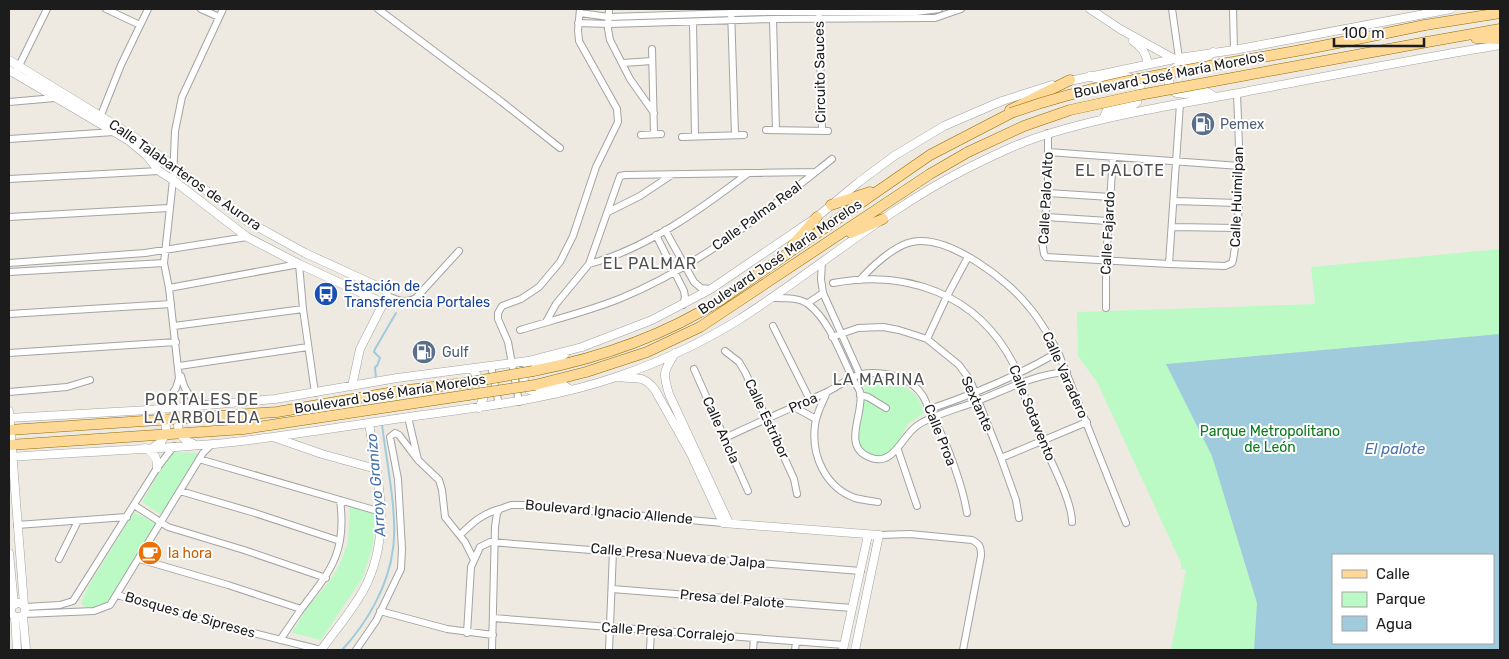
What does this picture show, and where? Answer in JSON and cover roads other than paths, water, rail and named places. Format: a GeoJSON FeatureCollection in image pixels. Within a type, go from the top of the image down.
{"type":"FeatureCollection","features":[{"type":"Feature","properties":{"kind":"main road"},"geometry":{"type":"LineString","coordinates":[[1443,22],[1481,9]]}},
{"type":"Feature","properties":{"kind":"main road","name":"Boulevard José María Morelos"},"geometry":{"type":"LineString","coordinates":[[9,430],[277,412],[499,378],[563,365],[614,350],[676,325],[699,313],[781,259],[880,188],[930,155],[1011,113],[1066,95],[1112,84],[1192,68],[1271,56],[1425,25],[1500,13]]}},
{"type":"Feature","properties":{"kind":"main road","name":"Boulevard José María Morelos"},"geometry":{"type":"LineString","coordinates":[[10,445],[262,427],[535,385],[586,372],[646,352],[706,324],[924,179],[968,152],[1024,126],[1070,110],[1139,95],[1500,29]]}},
{"type":"Feature","properties":{"kind":"main road"},"geometry":{"type":"LineString","coordinates":[[1453,38],[1500,39]]}},
{"type":"Feature","properties":{"kind":"main road"},"geometry":{"type":"LineString","coordinates":[[981,128],[1022,104],[1070,80]]}},
{"type":"Feature","properties":{"kind":"main road"},"geometry":{"type":"LineString","coordinates":[[831,205],[880,188]]}},
{"type":"Feature","properties":{"kind":"main road"},"geometry":{"type":"LineString","coordinates":[[781,259],[817,217]]}},
{"type":"Feature","properties":{"kind":"main road"},"geometry":{"type":"LineString","coordinates":[[829,242],[883,220]]}},
{"type":"Feature","properties":{"kind":"street"},"geometry":{"type":"LineString","coordinates":[[14,70],[45,9]]}},
{"type":"Feature","properties":{"kind":"street"},"geometry":{"type":"LineString","coordinates":[[106,9],[140,25]]}},
{"type":"Feature","properties":{"kind":"street"},"geometry":{"type":"LineString","coordinates":[[99,119],[121,64],[148,9]]}},
{"type":"Feature","properties":{"kind":"street"},"geometry":{"type":"LineString","coordinates":[[200,9],[219,17]]}},
{"type":"Feature","properties":{"kind":"street"},"geometry":{"type":"LineString","coordinates":[[216,405],[202,404],[191,397],[185,388],[179,369],[164,263],[164,251],[173,180],[172,164],[175,132],[182,97],[223,9]]}},
{"type":"Feature","properties":{"kind":"street"},"geometry":{"type":"LineString","coordinates":[[378,9],[560,148]]}},
{"type":"Feature","properties":{"kind":"street"},"geometry":{"type":"LineString","coordinates":[[609,9],[610,40],[630,79],[654,113]]}},
{"type":"Feature","properties":{"kind":"street"},"geometry":{"type":"LineString","coordinates":[[519,402],[513,363],[508,342],[498,317],[498,310],[538,287],[560,262],[573,236],[596,167],[618,122],[617,109],[581,46],[578,35],[580,11],[609,21],[651,12],[731,14],[773,19],[938,9]]}},
{"type":"Feature","properties":{"kind":"street"},"geometry":{"type":"LineString","coordinates":[[578,23],[609,21],[693,22],[731,14],[767,10],[807,11],[819,17],[847,11],[936,18],[961,9]]}},
{"type":"Feature","properties":{"kind":"street"},"geometry":{"type":"LineString","coordinates":[[1090,9],[1120,29],[1176,58]]}},
{"type":"Feature","properties":{"kind":"street"},"geometry":{"type":"LineString","coordinates":[[1172,9],[1176,58]]}},
{"type":"Feature","properties":{"kind":"street"},"geometry":{"type":"LineString","coordinates":[[1233,9],[1234,50]]}},
{"type":"Feature","properties":{"kind":"street","name":"Boulevard José María Morelos"},"geometry":{"type":"LineString","coordinates":[[9,418],[260,401],[397,378],[513,363],[569,351],[652,320],[711,289],[817,217],[894,156],[944,126],[1002,101],[1070,80],[1176,58],[1234,50],[1451,9]]}},
{"type":"Feature","properties":{"kind":"street"},"geometry":{"type":"LineString","coordinates":[[731,14],[735,135]]}},
{"type":"Feature","properties":{"kind":"street","name":"Circuito Sauces"},"geometry":{"type":"LineString","coordinates":[[766,130],[825,131],[819,17]]}},
{"type":"Feature","properties":{"kind":"street"},"geometry":{"type":"LineString","coordinates":[[773,19],[776,130]]}},
{"type":"Feature","properties":{"kind":"street"},"geometry":{"type":"LineString","coordinates":[[693,22],[695,136]]}},
{"type":"Feature","properties":{"kind":"street"},"geometry":{"type":"LineString","coordinates":[[1120,29],[1141,46],[1148,64]]}},
{"type":"Feature","properties":{"kind":"street","name":"Boulevard José María Morelos"},"geometry":{"type":"LineString","coordinates":[[618,377],[676,353],[715,333],[771,298],[883,220],[961,171],[1000,152],[1048,133],[1102,119],[1215,97],[1426,56],[1500,45]]}},
{"type":"Feature","properties":{"kind":"street"},"geometry":{"type":"LineString","coordinates":[[641,135],[658,134],[654,113],[652,49]]}},
{"type":"Feature","properties":{"kind":"street"},"geometry":{"type":"LineString","coordinates":[[1213,52],[1203,62],[1180,65],[1172,70],[1169,84],[1172,90],[1177,93],[1207,92],[1215,97]]}},
{"type":"Feature","properties":{"kind":"street","name":"Calle Talabarteros de Aurora"},"geometry":{"type":"LineString","coordinates":[[9,60],[14,70],[56,98],[99,119],[136,138],[247,221],[305,253],[383,288],[386,290],[385,300],[299,264],[247,237],[173,180],[158,171],[138,148],[99,119],[14,70]]}},
{"type":"Feature","properties":{"kind":"street"},"geometry":{"type":"LineString","coordinates":[[622,63],[652,61]]}},
{"type":"Feature","properties":{"kind":"street"},"geometry":{"type":"LineString","coordinates":[[1090,76],[1099,80],[1124,76],[1138,82],[1141,88],[1137,102],[1107,110],[1102,119]]}},
{"type":"Feature","properties":{"kind":"street","name":"Calle Huimilpan"},"geometry":{"type":"LineString","coordinates":[[1169,264],[1226,266],[1234,260],[1240,166],[1237,93]]}},
{"type":"Feature","properties":{"kind":"street"},"geometry":{"type":"LineString","coordinates":[[9,102],[56,98]]}},
{"type":"Feature","properties":{"kind":"street"},"geometry":{"type":"LineString","coordinates":[[1106,261],[1169,264],[1180,104]]}},
{"type":"Feature","properties":{"kind":"street"},"geometry":{"type":"LineString","coordinates":[[9,139],[114,132]]}},
{"type":"Feature","properties":{"kind":"street","name":"Calle Palo Alto"},"geometry":{"type":"LineString","coordinates":[[1048,133],[1048,194],[1043,250],[1046,257],[1106,261]]}},
{"type":"Feature","properties":{"kind":"street"},"geometry":{"type":"LineString","coordinates":[[682,137],[744,135]]}},
{"type":"Feature","properties":{"kind":"street"},"geometry":{"type":"LineString","coordinates":[[1048,152],[1240,166]]}},
{"type":"Feature","properties":{"kind":"street","name":"Calle Fajardo"},"geometry":{"type":"LineString","coordinates":[[1106,308],[1106,261],[1113,157]]}},
{"type":"Feature","properties":{"kind":"street"},"geometry":{"type":"LineString","coordinates":[[815,172],[832,159]]}},
{"type":"Feature","properties":{"kind":"street"},"geometry":{"type":"LineString","coordinates":[[9,179],[158,171]]}},
{"type":"Feature","properties":{"kind":"street","name":"Calle Palma Real"},"geometry":{"type":"LineString","coordinates":[[546,322],[556,304],[589,264],[620,176],[815,172]]}},
{"type":"Feature","properties":{"kind":"street","name":"Calle Palma Real"},"geometry":{"type":"LineString","coordinates":[[546,322],[589,310],[618,299],[675,272],[747,226],[815,172]]}},
{"type":"Feature","properties":{"kind":"street"},"geometry":{"type":"LineString","coordinates":[[589,264],[617,255],[665,230],[747,174]]}},
{"type":"Feature","properties":{"kind":"street"},"geometry":{"type":"LineString","coordinates":[[608,212],[640,196],[671,175]]}},
{"type":"Feature","properties":{"kind":"street"},"geometry":{"type":"LineString","coordinates":[[1048,194],[1110,197]]}},
{"type":"Feature","properties":{"kind":"street"},"geometry":{"type":"LineString","coordinates":[[1174,201],[1238,203]]}},
{"type":"Feature","properties":{"kind":"street"},"geometry":{"type":"LineString","coordinates":[[9,217],[169,208]]}},
{"type":"Feature","properties":{"kind":"street"},"geometry":{"type":"LineString","coordinates":[[1046,217],[1108,221]]}},
{"type":"Feature","properties":{"kind":"street"},"geometry":{"type":"LineString","coordinates":[[1172,227],[1237,228]]}},
{"type":"Feature","properties":{"kind":"street"},"geometry":{"type":"LineString","coordinates":[[665,230],[696,284],[701,288],[711,289]]}},
{"type":"Feature","properties":{"kind":"street"},"geometry":{"type":"LineString","coordinates":[[656,235],[684,294],[683,305]]}},
{"type":"Feature","properties":{"kind":"street"},"geometry":{"type":"LineString","coordinates":[[9,263],[108,257],[164,251],[247,237]]}},
{"type":"Feature","properties":{"kind":"street","name":"Calle Varadero"},"geometry":{"type":"LineString","coordinates":[[860,280],[875,265],[895,250],[914,241],[932,242],[951,248],[968,257],[997,276],[1018,295],[1045,328],[1058,352],[1126,523]]}},
{"type":"Feature","properties":{"kind":"street"},"geometry":{"type":"LineString","coordinates":[[352,386],[360,349],[385,300],[400,302],[413,300],[459,251]]}},
{"type":"Feature","properties":{"kind":"street"},"geometry":{"type":"LineString","coordinates":[[305,253],[299,264],[303,309],[315,393]]}},
{"type":"Feature","properties":{"kind":"street"},"geometry":{"type":"LineString","coordinates":[[108,257],[109,267]]}},
{"type":"Feature","properties":{"kind":"street"},"geometry":{"type":"LineString","coordinates":[[927,339],[968,257]]}},
{"type":"Feature","properties":{"kind":"street"},"geometry":{"type":"LineString","coordinates":[[822,262],[822,293],[860,374],[852,379]]}},
{"type":"Feature","properties":{"kind":"street"},"geometry":{"type":"LineString","coordinates":[[9,272],[164,263]]}},
{"type":"Feature","properties":{"kind":"street"},"geometry":{"type":"LineString","coordinates":[[169,288],[299,264]]}},
{"type":"Feature","properties":{"kind":"street","name":"Calle Sotavento"},"geometry":{"type":"LineString","coordinates":[[833,283],[887,280],[928,287],[947,296],[974,313],[986,324],[1014,364],[1042,441],[1068,503],[1072,522]]}},
{"type":"Feature","properties":{"kind":"street"},"geometry":{"type":"LineString","coordinates":[[808,303],[822,293]]}},
{"type":"Feature","properties":{"kind":"street"},"geometry":{"type":"LineString","coordinates":[[771,298],[808,303],[821,317],[860,395],[855,437],[859,450],[867,457],[879,460],[888,457],[898,450],[916,426],[1046,374],[1067,372]]}},
{"type":"Feature","properties":{"kind":"street"},"geometry":{"type":"LineString","coordinates":[[9,314],[171,304]]}},
{"type":"Feature","properties":{"kind":"street"},"geometry":{"type":"LineString","coordinates":[[174,326],[303,309]]}},
{"type":"Feature","properties":{"kind":"street"},"geometry":{"type":"LineString","coordinates":[[520,330],[546,322]]}},
{"type":"Feature","properties":{"kind":"street"},"geometry":{"type":"LineString","coordinates":[[773,326],[810,400]]}},
{"type":"Feature","properties":{"kind":"street","name":"Sextante"},"geometry":{"type":"LineString","coordinates":[[832,337],[858,328],[883,327],[899,330],[927,339],[958,365],[970,380],[1016,500],[1019,518]]}},
{"type":"Feature","properties":{"kind":"street"},"geometry":{"type":"LineString","coordinates":[[9,353],[176,342]]}},
{"type":"Feature","properties":{"kind":"street"},"geometry":{"type":"LineString","coordinates":[[179,369],[308,347]]}},
{"type":"Feature","properties":{"kind":"street"},"geometry":{"type":"LineString","coordinates":[[569,351],[557,360],[529,366],[526,369],[524,380],[527,389],[530,391],[536,392],[562,385],[570,390]]}},
{"type":"Feature","properties":{"kind":"street","name":"Calle Estribor"},"geometry":{"type":"LineString","coordinates":[[725,351],[739,362],[794,479],[797,494]]}},
{"type":"Feature","properties":{"kind":"street"},"geometry":{"type":"LineString","coordinates":[[930,409],[975,393],[1040,363],[1058,352]]}},
{"type":"Feature","properties":{"kind":"street"},"geometry":{"type":"LineString","coordinates":[[676,353],[666,366],[664,373],[669,394],[726,523]]}},
{"type":"Feature","properties":{"kind":"street"},"geometry":{"type":"LineString","coordinates":[[1040,363],[1046,374]]}},
{"type":"Feature","properties":{"kind":"street"},"geometry":{"type":"LineString","coordinates":[[491,366],[500,405]]}},
{"type":"Feature","properties":{"kind":"street"},"geometry":{"type":"LineString","coordinates":[[163,408],[176,388],[179,369]]}},
{"type":"Feature","properties":{"kind":"street"},"geometry":{"type":"LineString","coordinates":[[472,369],[481,380],[485,390],[484,398],[479,408]]}},
{"type":"Feature","properties":{"kind":"street","name":"Calle Ancla"},"geometry":{"type":"LineString","coordinates":[[694,369],[748,492]]}},
{"type":"Feature","properties":{"kind":"street","name":"Calle Proa"},"geometry":{"type":"LineString","coordinates":[[860,374],[886,375],[905,380],[919,390],[927,402],[956,473],[967,513]]}},
{"type":"Feature","properties":{"kind":"street"},"geometry":{"type":"LineString","coordinates":[[10,457],[201,445],[273,437],[519,402],[618,377],[642,378],[649,382],[656,390],[726,523]]}},
{"type":"Feature","properties":{"kind":"street","name":"Proa"},"geometry":{"type":"LineString","coordinates":[[725,438],[794,408],[852,379]]}},
{"type":"Feature","properties":{"kind":"street"},"geometry":{"type":"LineString","coordinates":[[9,392],[67,387],[90,380]]}},
{"type":"Feature","properties":{"kind":"street"},"geometry":{"type":"LineString","coordinates":[[827,392],[816,419],[814,438],[822,470],[838,488],[846,493],[855,498],[878,502]]}},
{"type":"Feature","properties":{"kind":"street"},"geometry":{"type":"LineString","coordinates":[[860,395],[868,397],[886,408]]}},
{"type":"Feature","properties":{"kind":"street"},"geometry":{"type":"LineString","coordinates":[[199,406],[184,412],[178,427],[180,434],[189,443],[201,445]]}},
{"type":"Feature","properties":{"kind":"street"},"geometry":{"type":"LineString","coordinates":[[794,408],[816,419]]}},
{"type":"Feature","properties":{"kind":"street"},"geometry":{"type":"LineString","coordinates":[[148,448],[162,442],[166,435],[164,420],[157,412],[149,410]]}},
{"type":"Feature","properties":{"kind":"street"},"geometry":{"type":"LineString","coordinates":[[9,411],[19,613],[26,650]]}},
{"type":"Feature","properties":{"kind":"street"},"geometry":{"type":"LineString","coordinates":[[405,417],[418,460]]}},
{"type":"Feature","properties":{"kind":"street"},"geometry":{"type":"LineString","coordinates":[[321,650],[352,608],[372,574],[381,541],[381,512],[372,422]]}},
{"type":"Feature","properties":{"kind":"street"},"geometry":{"type":"LineString","coordinates":[[1001,458],[1087,422]]}},
{"type":"Feature","properties":{"kind":"street"},"geometry":{"type":"LineString","coordinates":[[19,613],[73,601],[180,434]]}},
{"type":"Feature","properties":{"kind":"street"},"geometry":{"type":"LineString","coordinates":[[356,650],[380,612],[401,569],[402,549],[398,479],[390,437],[392,434],[399,435],[418,460],[439,480],[445,517],[460,535],[473,558]]}},
{"type":"Feature","properties":{"kind":"street"},"geometry":{"type":"LineString","coordinates":[[273,437],[322,454],[376,469]]}},
{"type":"Feature","properties":{"kind":"street"},"geometry":{"type":"LineString","coordinates":[[9,553],[11,611],[19,613],[76,612],[94,611],[107,607],[117,595],[199,458],[212,444]]}},
{"type":"Feature","properties":{"kind":"street"},"geometry":{"type":"LineString","coordinates":[[148,448],[155,456],[158,468]]}},
{"type":"Feature","properties":{"kind":"street"},"geometry":{"type":"LineString","coordinates":[[898,450],[917,506]]}},
{"type":"Feature","properties":{"kind":"street"},"geometry":{"type":"LineString","coordinates":[[199,458],[381,512]]}},
{"type":"Feature","properties":{"kind":"street"},"geometry":{"type":"LineString","coordinates":[[180,491],[340,541]]}},
{"type":"Feature","properties":{"kind":"street"},"geometry":{"type":"LineString","coordinates":[[280,640],[326,578],[334,563],[342,529],[340,500]]}},
{"type":"Feature","properties":{"kind":"street"},"geometry":{"type":"LineString","coordinates":[[134,505],[168,527],[326,578]]}},
{"type":"Feature","properties":{"kind":"street","name":"Boulevard Ignacio Allende"},"geometry":{"type":"LineString","coordinates":[[500,508],[511,505],[523,505],[868,535],[910,534],[972,540],[981,548],[963,650]]}},
{"type":"Feature","properties":{"kind":"street"},"geometry":{"type":"LineString","coordinates":[[460,535],[482,516],[500,508]]}},
{"type":"Feature","properties":{"kind":"street"},"geometry":{"type":"LineString","coordinates":[[492,650],[496,520],[500,508]]}},
{"type":"Feature","properties":{"kind":"street"},"geometry":{"type":"LineString","coordinates":[[16,525],[127,517]]}},
{"type":"Feature","properties":{"kind":"street"},"geometry":{"type":"LineString","coordinates":[[59,558],[78,521]]}},
{"type":"Feature","properties":{"kind":"street"},"geometry":{"type":"LineString","coordinates":[[844,648],[868,535]]}},
{"type":"Feature","properties":{"kind":"street"},"geometry":{"type":"LineString","coordinates":[[855,650],[878,535]]}},
{"type":"Feature","properties":{"kind":"street"},"geometry":{"type":"LineString","coordinates":[[467,633],[473,558],[482,544],[495,541]]}},
{"type":"Feature","properties":{"kind":"street","name":"Calle Presa Nueva de Jalpa"},"geometry":{"type":"LineString","coordinates":[[495,541],[861,571]]}},
{"type":"Feature","properties":{"kind":"street"},"geometry":{"type":"LineString","coordinates":[[609,650],[613,551]]}},
{"type":"Feature","properties":{"kind":"street"},"geometry":{"type":"LineString","coordinates":[[138,559],[302,609]]}},
{"type":"Feature","properties":{"kind":"street","name":"Presa del Palote"},"geometry":{"type":"LineString","coordinates":[[612,589],[852,608]]}},
{"type":"Feature","properties":{"kind":"street","name":"Bosques de Sipreses"},"geometry":{"type":"LineString","coordinates":[[117,595],[321,650]]}},
{"type":"Feature","properties":{"kind":"street"},"geometry":{"type":"LineString","coordinates":[[73,601],[76,612]]}},
{"type":"Feature","properties":{"kind":"street"},"geometry":{"type":"LineString","coordinates":[[11,606],[19,603],[17,650]]}},
{"type":"Feature","properties":{"kind":"street"},"geometry":{"type":"LineString","coordinates":[[380,612],[427,625],[467,633],[493,635]]}},
{"type":"Feature","properties":{"kind":"street","name":"Calle Presa Corralejo"},"geometry":{"type":"LineString","coordinates":[[493,618],[754,638],[844,648]]}},
{"type":"Feature","properties":{"kind":"street"},"geometry":{"type":"LineString","coordinates":[[650,630],[650,650]]}},
{"type":"Feature","properties":{"kind":"street"},"geometry":{"type":"LineString","coordinates":[[753,650],[754,638]]}},
{"type":"Feature","properties":{"kind":"street"},"geometry":{"type":"LineString","coordinates":[[795,650],[796,642]]}},
{"type":"Feature","properties":{"kind":"water","name":"El palote"},"geometry":{"type":"Polygon","coordinates":[[[1500,334],[1500,650],[1254,650],[1257,603],[1212,456],[1166,364],[1500,334]]]}},
{"type":"Feature","properties":{"kind":"waterway","name":"Arroyo Granizo"},"geometry":{"type":"LineString","coordinates":[[376,379],[375,367],[380,358],[374,352],[396,313]]}},
{"type":"Feature","properties":{"kind":"waterway","name":"Arroyo Granizo"},"geometry":{"type":"LineString","coordinates":[[342,650],[360,628],[375,604],[386,577],[393,549],[393,503],[382,424]]}},
{"type":"Feature","properties":{"kind":"place","name":"Pemex"},"geometry":{"type":"Point","coordinates":[1203,124]}},
{"type":"Feature","properties":{"kind":"place","name":"Estación de Transferencia Portales"},"geometry":{"type":"Point","coordinates":[326,294]}},
{"type":"Feature","properties":{"kind":"place","name":"Gulf"},"geometry":{"type":"Point","coordinates":[424,352]}},
{"type":"Feature","properties":{"kind":"place","name":"la hora"},"geometry":{"type":"Point","coordinates":[150,553]}},
{"type":"Feature","properties":{"kind":"district","name":"EL PALOTE"},"geometry":{"type":"Point","coordinates":[1120,170]}},
{"type":"Feature","properties":{"kind":"district","name":"EL PALMAR"},"geometry":{"type":"Point","coordinates":[650,263]}},
{"type":"Feature","properties":{"kind":"district","name":"LA MARINA"},"geometry":{"type":"Point","coordinates":[879,379]}},
{"type":"Feature","properties":{"kind":"district","name":"PORTALES DE LA ARBOLEDA"},"geometry":{"type":"Point","coordinates":[202,408]}},
{"type":"Feature","properties":{"kind":"park label","name":"Parque Metropolitano de León"},"geometry":{"type":"Point","coordinates":[1270,440]}}]}
